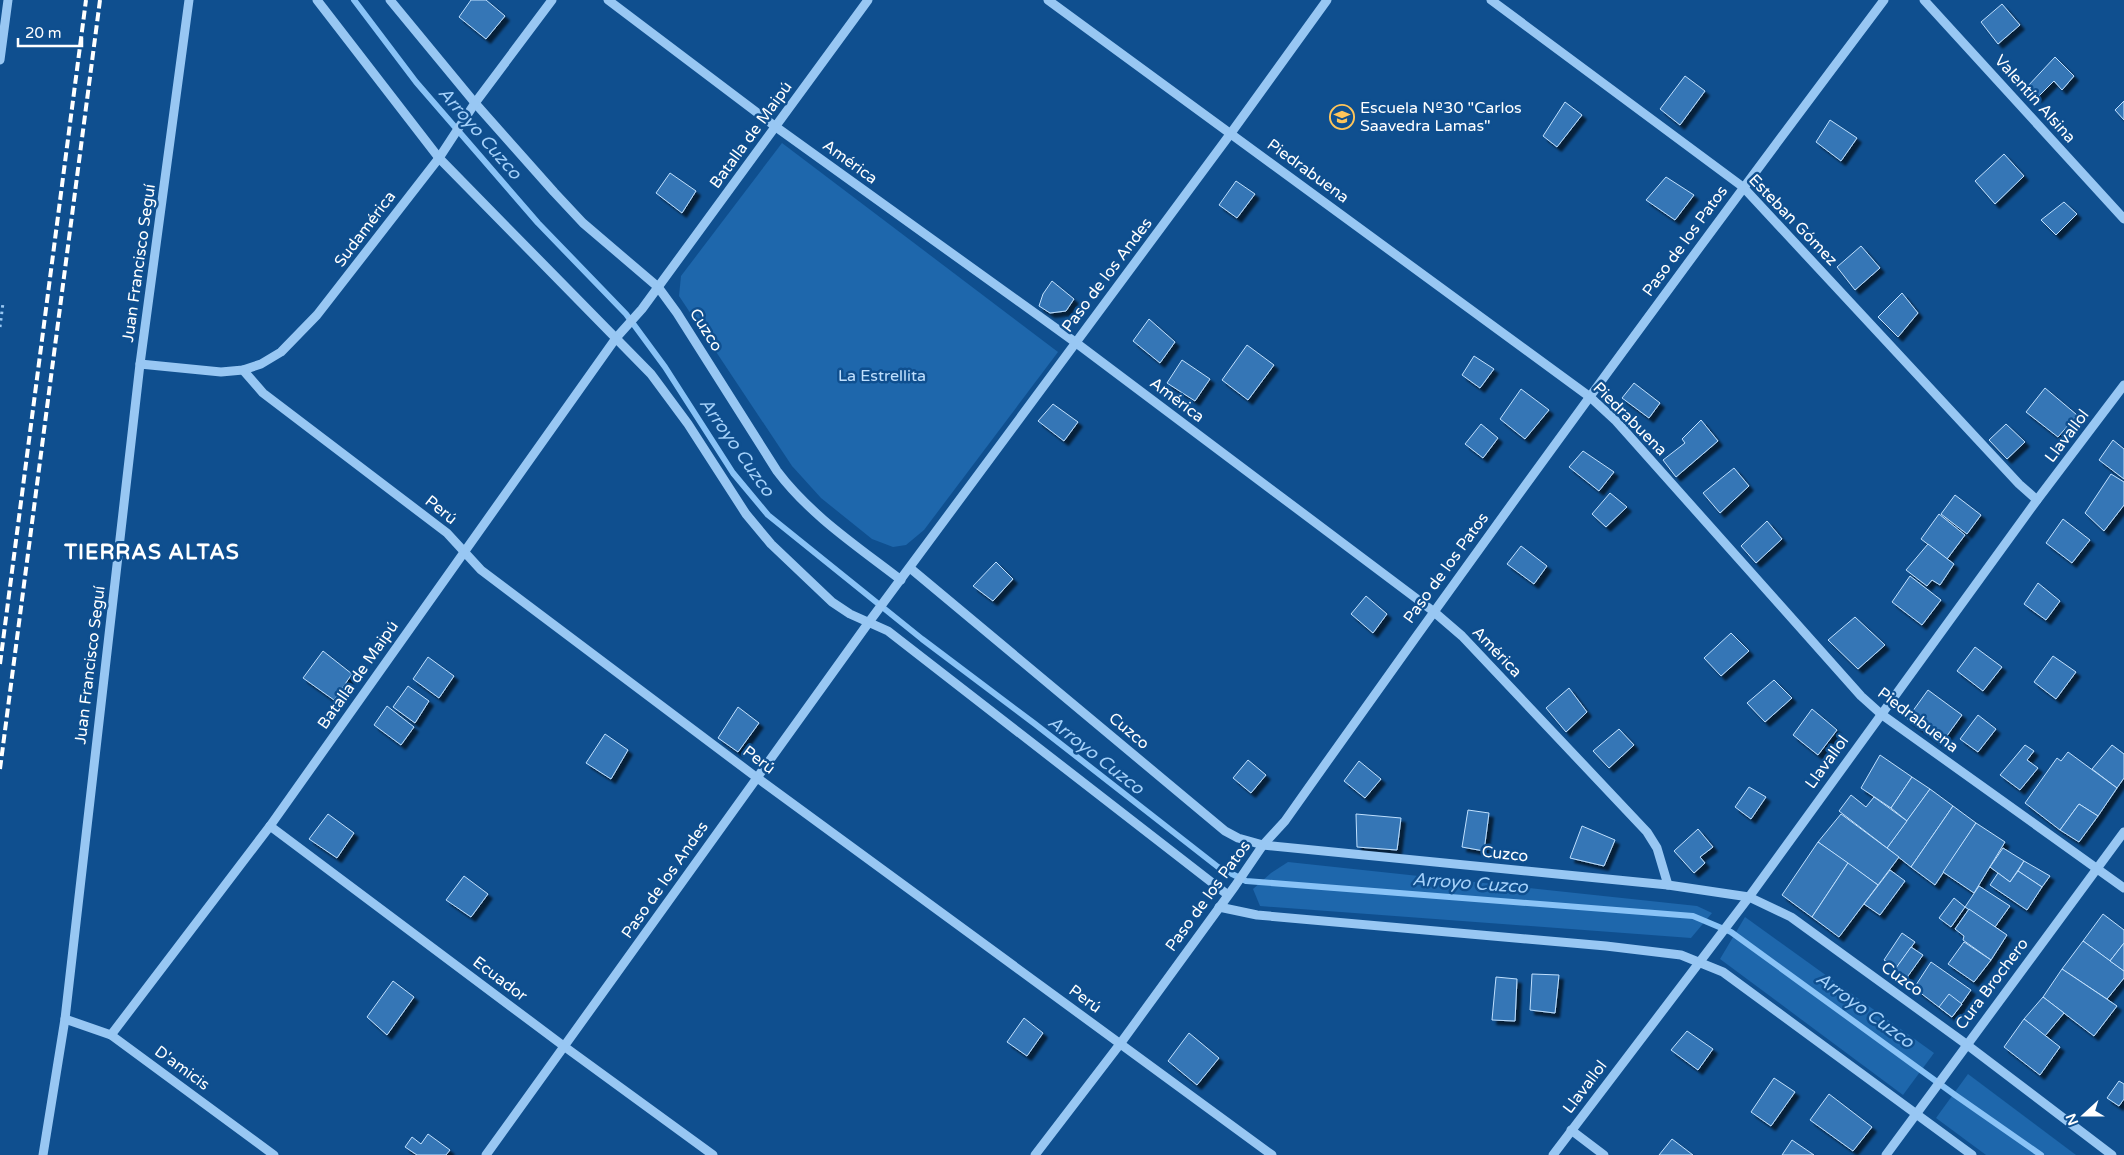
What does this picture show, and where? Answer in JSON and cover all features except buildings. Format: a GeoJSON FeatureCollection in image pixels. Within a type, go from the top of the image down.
{"type":"FeatureCollection","features":[{"type":"Feature","properties":{"kind":"street"},"geometry":{"type":"LineString","coordinates":[[0,60],[8,0]]}},
{"type":"Feature","properties":{"kind":"street","name":"Juan Francisco Seguí"},"geometry":{"type":"LineString","coordinates":[[43,1155],[65,1019],[140,364],[189,0]]}},
{"type":"Feature","properties":{"kind":"street"},"geometry":{"type":"LineString","coordinates":[[317,0],[439,158],[651,374],[688,424],[746,514],[771,544],[832,602],[850,614],[888,632],[1228,895]]}},
{"type":"Feature","properties":{"kind":"street","name":"Cuzco"},"geometry":{"type":"LineString","coordinates":[[390,0],[475,103],[583,223],[658,287],[677,313],[776,471],[794,493],[813,512],[901,580]]}},
{"type":"Feature","properties":{"kind":"street","name":"Sudamérica"},"geometry":{"type":"LineString","coordinates":[[140,364],[221,372],[243,370],[261,364],[281,352],[318,315],[439,158],[475,103],[552,0]]}},
{"type":"Feature","properties":{"kind":"street","name":"América"},"geometry":{"type":"LineString","coordinates":[[608,0],[776,127],[1075,342],[1433,611],[1462,636],[1647,832],[1657,848],[1668,885]]}},
{"type":"Feature","properties":{"kind":"street","name":"Batalla de Maipú"},"geometry":{"type":"LineString","coordinates":[[111,1035],[270,826],[463,551],[616,338],[642,309],[868,0]]}},
{"type":"Feature","properties":{"kind":"street","name":"Piedrabuena"},"geometry":{"type":"LineString","coordinates":[[1048,0],[1590,397],[1616,421],[1861,696],[1881,714],[2124,888]]}},
{"type":"Feature","properties":{"kind":"street","name":"Paso de los Andes"},"geometry":{"type":"LineString","coordinates":[[486,1155],[876,612],[1232,133],[1327,0]]}},
{"type":"Feature","properties":{"kind":"street","name":"Esteban Gómez"},"geometry":{"type":"LineString","coordinates":[[1491,0],[1743,187],[2019,484],[2037,500]]}},
{"type":"Feature","properties":{"kind":"street","name":"Paso de los Patos"},"geometry":{"type":"LineString","coordinates":[[1035,1155],[1120,1044],[1263,845],[1285,821],[1433,611],[1743,187],[1884,0]]}},
{"type":"Feature","properties":{"kind":"street","name":"Valentín Alsina"},"geometry":{"type":"LineString","coordinates":[[1924,0],[2124,219]]}},
{"type":"Feature","properties":{"kind":"street","name":"Perú"},"geometry":{"type":"LineString","coordinates":[[243,370],[263,393],[447,532],[481,570],[756,777],[1272,1155]]}},
{"type":"Feature","properties":{"kind":"street","name":"Llavallol"},"geometry":{"type":"LineString","coordinates":[[1552,1155],[1698,961],[1749,897],[2037,500],[2124,385]]}},
{"type":"Feature","properties":{"kind":"street","name":"Cuzco"},"geometry":{"type":"LineString","coordinates":[[910,568],[1225,831],[1238,838],[1263,845],[1668,885],[1749,897],[1791,917],[1966,1044],[2112,1155]]}},
{"type":"Feature","properties":{"kind":"street","name":"Ecuador"},"geometry":{"type":"LineString","coordinates":[[270,826],[712,1155]]}},
{"type":"Feature","properties":{"kind":"street","name":"Cura Brochero"},"geometry":{"type":"LineString","coordinates":[[1886,1155],[2124,832]]}},
{"type":"Feature","properties":{"kind":"street"},"geometry":{"type":"LineString","coordinates":[[1219,907],[1257,915],[1606,946],[1681,955],[1723,972],[1972,1155]]}},
{"type":"Feature","properties":{"kind":"street","name":"D'amicis"},"geometry":{"type":"LineString","coordinates":[[65,1019],[111,1035],[274,1155]]}},
{"type":"Feature","properties":{"kind":"street"},"geometry":{"type":"LineString","coordinates":[[1571,1130],[1604,1155]]}},
{"type":"Feature","properties":{"kind":"path"},"geometry":{"type":"LineString","coordinates":[[0,327],[3,303]]}},
{"type":"Feature","properties":{"kind":"green space","name":"La Estrellita"},"geometry":{"type":"Polygon","coordinates":[[[782,143],[1058,352],[924,530],[906,545],[893,547],[872,539],[821,498],[792,466],[679,296],[681,276],[782,143]]]}},
{"type":"Feature","properties":{"kind":"green space"},"geometry":{"type":"Polygon","coordinates":[[[1288,862],[1697,906],[1712,913],[1691,938],[1260,906],[1253,889],[1271,873],[1288,862]]]}},
{"type":"Feature","properties":{"kind":"green space"},"geometry":{"type":"Polygon","coordinates":[[[1745,917],[1934,1053],[1903,1095],[1720,959],[1745,917]]]}},
{"type":"Feature","properties":{"kind":"green space"},"geometry":{"type":"Polygon","coordinates":[[[1968,1074],[2076,1155],[1986,1155],[1936,1118],[1968,1074]]]}},
{"type":"Feature","properties":{"kind":"waterway","name":"Arroyo Cuzco"},"geometry":{"type":"LineString","coordinates":[[354,0],[416,82],[538,223],[626,314],[665,367],[733,473],[768,515],[922,639],[1035,724],[1218,867],[1246,881],[1693,916],[1731,932],[1955,1095],[2041,1155]]}},
{"type":"Feature","properties":{"kind":"railway"},"geometry":{"type":"LineString","coordinates":[[0,664],[86,0]]}},
{"type":"Feature","properties":{"kind":"railway"},"geometry":{"type":"LineString","coordinates":[[0,769],[100,0]]}},
{"type":"Feature","properties":{"kind":"place","name":"Escuela Nº30 \"Carlos Saavedra Lamas\""},"geometry":{"type":"Point","coordinates":[1342,117]}},
{"type":"Feature","properties":{"kind":"district","name":"TIERRAS ALTAS"},"geometry":{"type":"Point","coordinates":[152,552]}}]}
